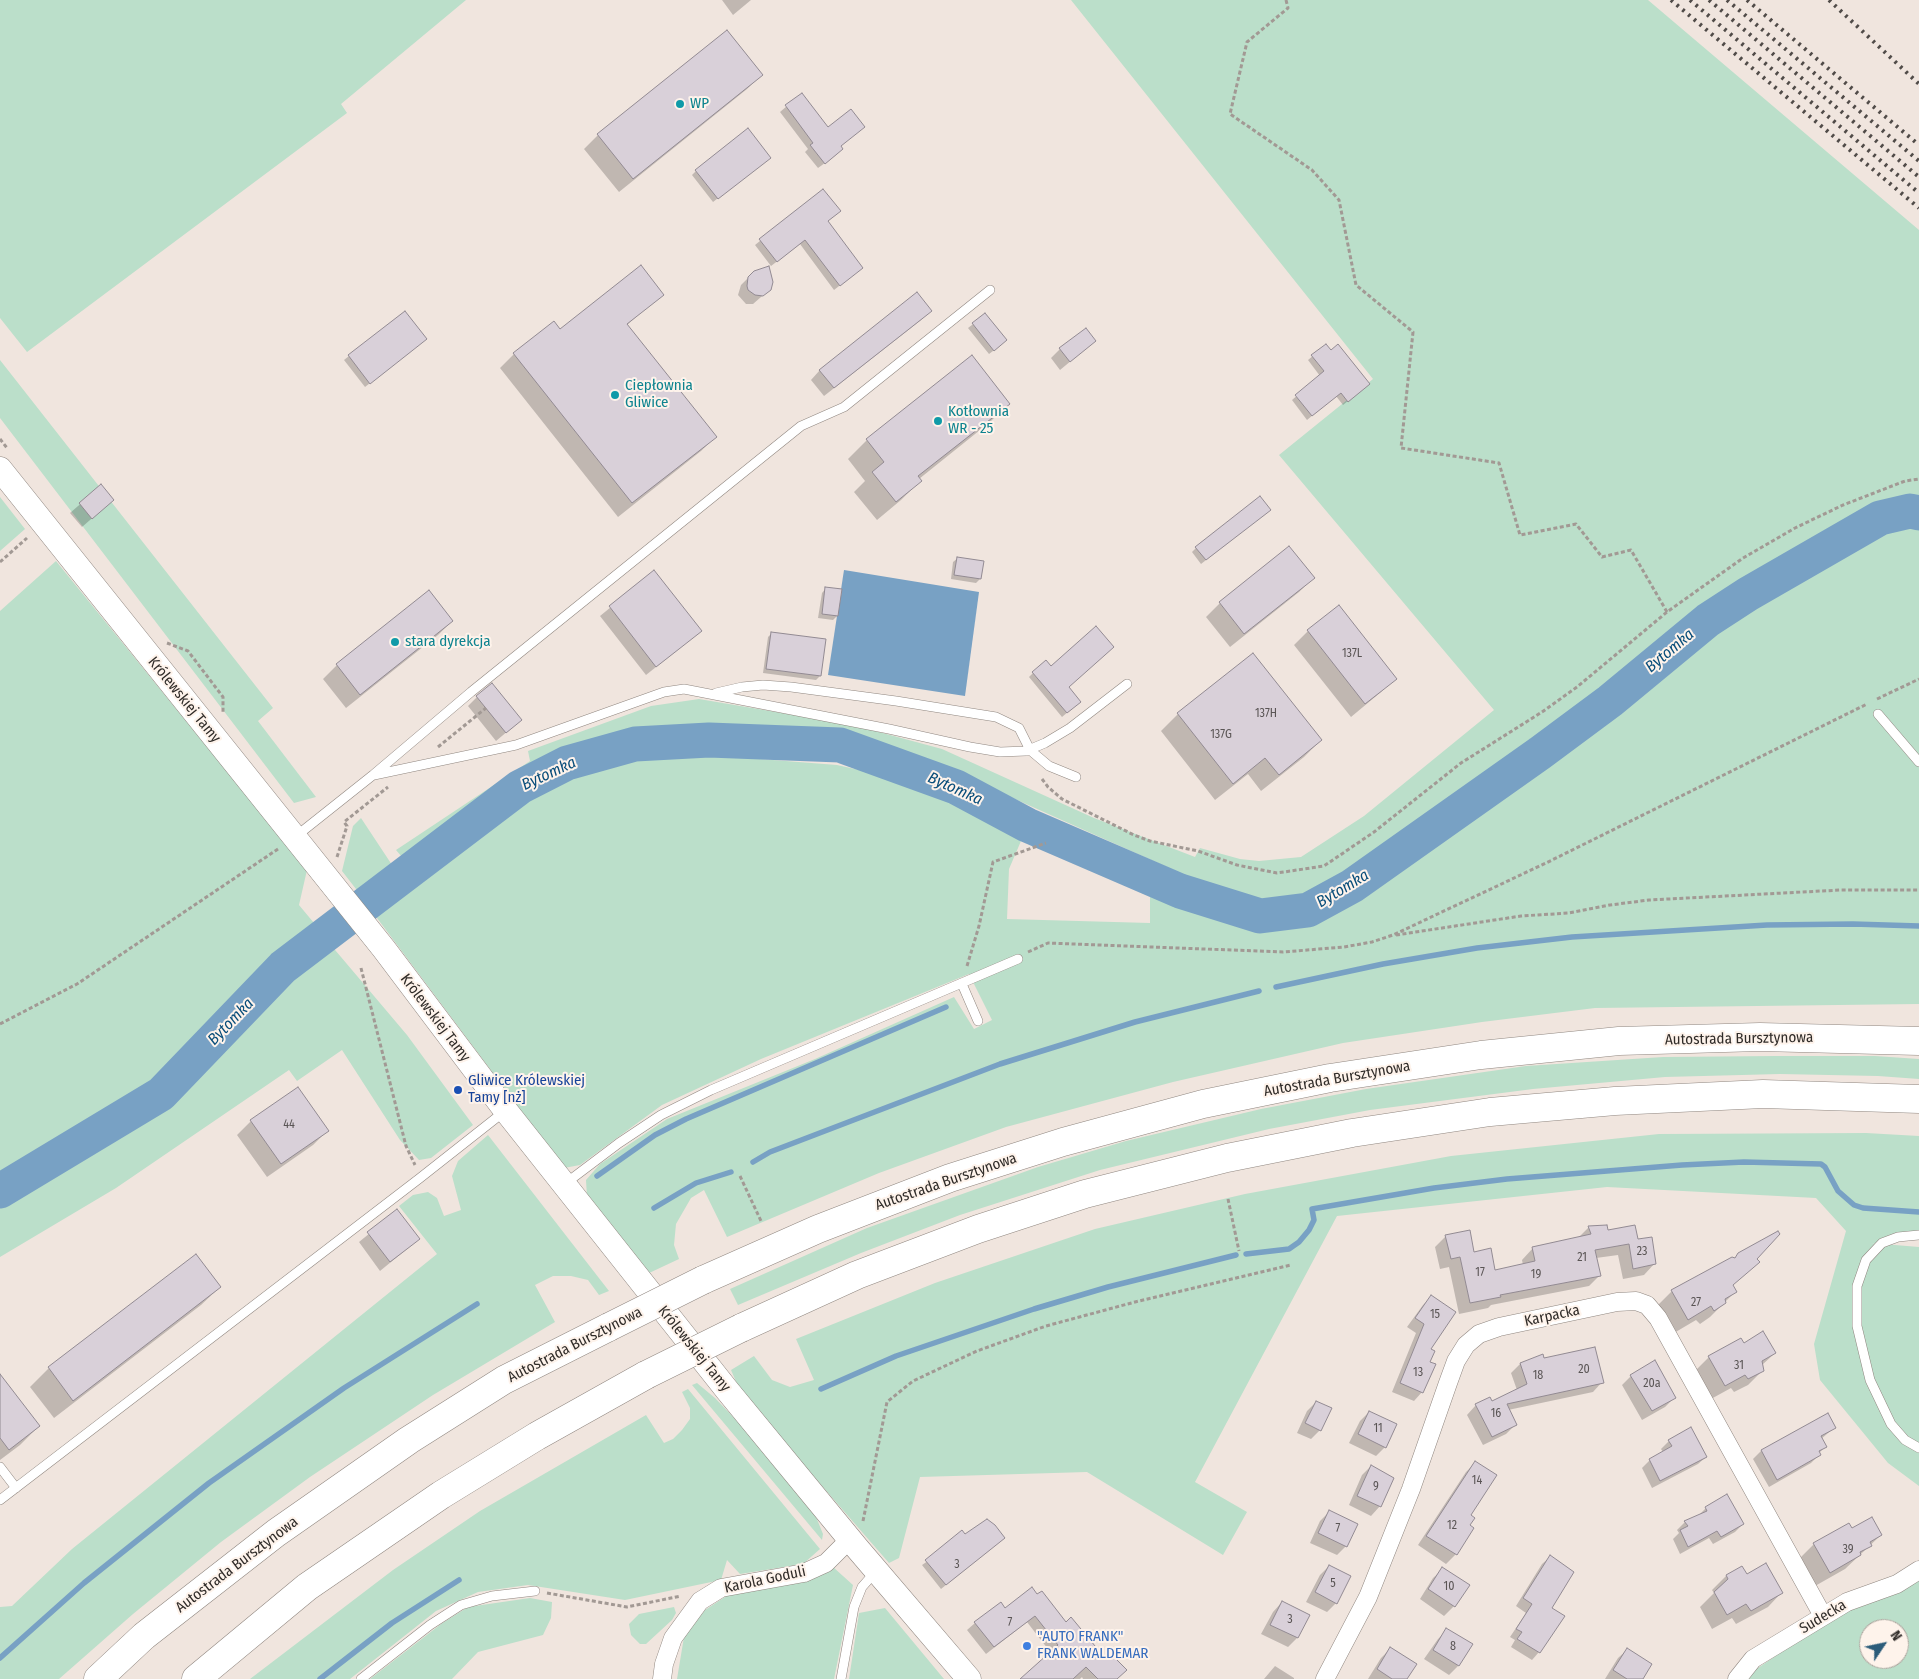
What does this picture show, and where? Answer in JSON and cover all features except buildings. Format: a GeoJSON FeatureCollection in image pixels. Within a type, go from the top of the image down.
{"type":"FeatureCollection","features":[{"type":"Feature","properties":{"kind":"highway","name":"Autostrada Bursztynowa"},"geometry":{"type":"LineString","coordinates":[[98,1679],[144,1636],[276,1533],[409,1440],[504,1380],[704,1280],[818,1229],[950,1178],[1063,1142],[1203,1104],[1330,1078],[1481,1055],[1619,1041],[1760,1038],[1919,1041]]}},
{"type":"Feature","properties":{"kind":"highway"},"geometry":{"type":"LineString","coordinates":[[196,1679],[307,1588],[441,1495],[536,1436],[646,1375],[741,1328],[856,1275],[978,1228],[1104,1190],[1227,1158],[1352,1133],[1490,1112],[1615,1101],[1763,1094],[1919,1099]]}},
{"type":"Feature","properties":{"kind":"street","name":"Królewskiej Tamy"},"geometry":{"type":"LineString","coordinates":[[0,469],[384,949],[506,1111],[727,1390],[876,1571],[969,1679]]}},
{"type":"Feature","properties":{"kind":"street","name":"Karpacka"},"geometry":{"type":"LineString","coordinates":[[1325,1679],[1371,1588],[1411,1488],[1456,1361],[1466,1346],[1479,1334],[1499,1327],[1617,1302],[1636,1301],[1647,1305],[1658,1318],[1823,1616]]}},
{"type":"Feature","properties":{"kind":"street","name":"Karola Goduli"},"geometry":{"type":"LineString","coordinates":[[662,1679],[664,1664],[673,1638],[700,1601],[721,1588],[804,1574],[826,1564],[854,1544]]}},
{"type":"Feature","properties":{"kind":"street","name":"Sudecka"},"geometry":{"type":"LineString","coordinates":[[1737,1679],[1753,1659],[1846,1602],[1897,1584],[1919,1570]]}},
{"type":"Feature","properties":{"kind":"lane"},"geometry":{"type":"LineString","coordinates":[[295,838],[373,775],[470,692],[800,426],[844,408],[990,290]]}},
{"type":"Feature","properties":{"kind":"lane"},"geometry":{"type":"LineString","coordinates":[[373,775],[516,745],[674,690],[689,689],[970,747],[1000,752],[1030,750],[1070,728],[1127,684]]}},
{"type":"Feature","properties":{"kind":"lane"},"geometry":{"type":"LineString","coordinates":[[713,694],[756,686],[791,687],[996,717],[1019,728],[1030,750],[1049,766],[1076,777]]}},
{"type":"Feature","properties":{"kind":"lane"},"geometry":{"type":"LineString","coordinates":[[1878,714],[1919,762]]}},
{"type":"Feature","properties":{"kind":"lane"},"geometry":{"type":"LineString","coordinates":[[564,1185],[619,1143],[661,1115],[711,1090],[1018,959]]}},
{"type":"Feature","properties":{"kind":"lane"},"geometry":{"type":"LineString","coordinates":[[962,984],[978,1021]]}},
{"type":"Feature","properties":{"kind":"lane"},"geometry":{"type":"LineString","coordinates":[[0,1500],[506,1111]]}},
{"type":"Feature","properties":{"kind":"lane"},"geometry":{"type":"LineString","coordinates":[[1919,1235],[1898,1237],[1882,1243],[1866,1260],[1857,1286],[1857,1326],[1870,1380],[1891,1424],[1906,1440],[1919,1448]]}},
{"type":"Feature","properties":{"kind":"lane"},"geometry":{"type":"LineString","coordinates":[[0,1467],[16,1488]]}},
{"type":"Feature","properties":{"kind":"lane"},"geometry":{"type":"LineString","coordinates":[[841,1679],[854,1607],[862,1587],[876,1571]]}},
{"type":"Feature","properties":{"kind":"lane"},"geometry":{"type":"LineString","coordinates":[[361,1679],[430,1624],[461,1605],[492,1596],[534,1591]]}},
{"type":"Feature","properties":{"kind":"path"},"geometry":{"type":"LineString","coordinates":[[1286,0],[1288,8],[1246,42],[1230,114],[1312,170],[1339,200],[1356,285],[1413,332],[1401,448],[1499,463],[1520,535],[1576,524],[1602,557],[1631,550],[1667,612]]}},
{"type":"Feature","properties":{"kind":"path"},"geometry":{"type":"LineString","coordinates":[[1062,799],[1134,835],[1150,841],[1198,851],[1237,865],[1277,873],[1324,866],[1374,832],[1461,763],[1542,712],[1577,687],[1667,612],[1743,558],[1795,528],[1877,490],[1905,481],[1919,479]]}},
{"type":"Feature","properties":{"kind":"path"},"geometry":{"type":"LineString","coordinates":[[0,562],[18,546]]}},
{"type":"Feature","properties":{"kind":"path"},"geometry":{"type":"LineString","coordinates":[[161,641],[188,651],[223,697],[223,720]]}},
{"type":"Feature","properties":{"kind":"path"},"geometry":{"type":"LineString","coordinates":[[1393,936],[1546,863],[1919,679]]}},
{"type":"Feature","properties":{"kind":"path"},"geometry":{"type":"LineString","coordinates":[[0,1024],[78,984],[295,838]]}},
{"type":"Feature","properties":{"kind":"path"},"geometry":{"type":"LineString","coordinates":[[962,984],[979,926],[993,862],[1046,843]]}},
{"type":"Feature","properties":{"kind":"path"},"geometry":{"type":"LineString","coordinates":[[1018,959],[1030,950],[1048,943],[1283,952],[1344,946],[1372,942],[1393,936],[1521,916],[1569,913],[1649,900],[1841,890],[1919,890]]}},
{"type":"Feature","properties":{"kind":"path"},"geometry":{"type":"LineString","coordinates":[[362,968],[406,1146],[420,1178]]}},
{"type":"Feature","properties":{"kind":"path"},"geometry":{"type":"LineString","coordinates":[[740,1176],[761,1221]]}},
{"type":"Feature","properties":{"kind":"path"},"geometry":{"type":"LineString","coordinates":[[1228,1199],[1239,1251]]}},
{"type":"Feature","properties":{"kind":"path"},"geometry":{"type":"LineString","coordinates":[[854,1544],[887,1402],[913,1381],[977,1351],[1046,1326],[1135,1302],[1291,1266]]}},
{"type":"Feature","properties":{"kind":"path"},"geometry":{"type":"LineString","coordinates":[[534,1591],[627,1607],[683,1595]]}},
{"type":"Feature","properties":{"kind":"green space"},"geometry":{"type":"Polygon","coordinates":[[[0,0],[466,0],[341,104],[347,113],[27,352],[0,318],[0,0]]]}},
{"type":"Feature","properties":{"kind":"green space"},"geometry":{"type":"Polygon","coordinates":[[[1071,0],[1648,0],[1919,230],[1919,1004],[1595,1008],[1482,1022],[1343,1043],[1173,1082],[1006,1127],[879,1173],[727,1237],[704,1190],[691,1198],[676,1224],[674,1245],[679,1259],[647,1274],[587,1197],[586,1180],[600,1164],[667,1119],[815,1059],[954,997],[974,1029],[992,1020],[969,974],[761,1059],[662,1105],[580,1165],[564,1168],[374,914],[513,802],[546,784],[617,759],[683,753],[837,765],[905,780],[994,824],[1071,850],[1070,858],[1021,841],[1009,869],[1007,919],[1150,923],[1150,886],[1178,903],[1180,891],[1187,876],[950,770],[843,736],[688,730],[604,740],[532,771],[407,863],[396,850],[530,761],[528,751],[651,706],[699,699],[853,725],[942,749],[1094,818],[1195,857],[1200,848],[1240,859],[1259,861],[1301,857],[1364,816],[1494,710],[1279,455],[1373,379],[1071,0]]]}},
{"type":"Feature","properties":{"kind":"green space"},"geometry":{"type":"Polygon","coordinates":[[[0,360],[273,708],[258,721],[316,797],[294,803],[0,418],[0,360]]]}},
{"type":"Feature","properties":{"kind":"green space"},"geometry":{"type":"Polygon","coordinates":[[[0,497],[25,529],[0,551],[0,497]]]}},
{"type":"Feature","properties":{"kind":"green space"},"geometry":{"type":"Polygon","coordinates":[[[56,561],[307,870],[299,905],[319,929],[280,952],[152,1091],[0,1176],[0,611],[56,561]]]}},
{"type":"Feature","properties":{"kind":"green space"},"geometry":{"type":"Polygon","coordinates":[[[361,818],[398,874],[363,898],[342,871],[353,826],[361,818]]]}},
{"type":"Feature","properties":{"kind":"green space"},"geometry":{"type":"Polygon","coordinates":[[[330,944],[407,1035],[473,1125],[431,1158],[419,1160],[400,1140],[342,1050],[297,1081],[289,1070],[116,1188],[0,1257],[0,1205],[84,1158],[180,1095],[282,988],[330,944]]]}},
{"type":"Feature","properties":{"kind":"green space"},"geometry":{"type":"Polygon","coordinates":[[[1875,1056],[1919,1059],[1919,1079],[1878,1076],[1780,1074],[1665,1077],[1533,1089],[1370,1110],[1269,1129],[1100,1170],[960,1215],[861,1253],[738,1305],[730,1289],[867,1228],[1038,1167],[1126,1141],[1261,1109],[1366,1089],[1526,1066],[1663,1057],[1875,1056]]]}},
{"type":"Feature","properties":{"kind":"green space"},"geometry":{"type":"Polygon","coordinates":[[[1866,1133],[1919,1136],[1919,1235],[1882,1243],[1871,1243],[1919,1247],[1919,1486],[1888,1463],[1820,1380],[1814,1344],[1846,1231],[1816,1198],[1607,1187],[1337,1216],[1195,1482],[1247,1512],[1223,1555],[1087,1472],[920,1477],[899,1558],[889,1563],[741,1393],[731,1370],[754,1356],[772,1380],[790,1387],[814,1380],[796,1339],[935,1283],[1095,1229],[1245,1194],[1451,1156],[1659,1134],[1866,1133]]]}},
{"type":"Feature","properties":{"kind":"green space"},"geometry":{"type":"Polygon","coordinates":[[[488,1135],[609,1291],[599,1295],[588,1280],[571,1276],[553,1276],[535,1285],[555,1322],[433,1395],[310,1477],[221,1542],[133,1614],[59,1679],[0,1679],[0,1607],[12,1606],[72,1549],[437,1254],[399,1206],[413,1195],[428,1192],[437,1198],[444,1216],[461,1210],[452,1176],[458,1161],[488,1135]]]}},
{"type":"Feature","properties":{"kind":"green space"},"geometry":{"type":"Polygon","coordinates":[[[697,1383],[715,1398],[739,1423],[814,1512],[823,1534],[822,1540],[692,1385],[697,1383]]]}},
{"type":"Feature","properties":{"kind":"green space"},"geometry":{"type":"Polygon","coordinates":[[[688,1389],[820,1549],[803,1564],[740,1574],[727,1560],[721,1580],[625,1600],[528,1585],[478,1592],[436,1611],[350,1679],[250,1679],[393,1570],[480,1511],[646,1415],[664,1443],[673,1439],[690,1419],[690,1408],[682,1392],[688,1389]]]}},
{"type":"Feature","properties":{"kind":"green space"},"geometry":{"type":"Polygon","coordinates":[[[833,1567],[853,1585],[834,1679],[677,1679],[684,1637],[705,1610],[728,1595],[833,1567]]]}},
{"type":"Feature","properties":{"kind":"green space"},"geometry":{"type":"Polygon","coordinates":[[[1919,1578],[1919,1679],[1749,1679],[1755,1670],[1846,1608],[1919,1578]]]}},
{"type":"Feature","properties":{"kind":"green space"},"geometry":{"type":"Polygon","coordinates":[[[530,1598],[552,1602],[551,1618],[543,1635],[478,1652],[452,1679],[370,1679],[441,1624],[468,1607],[530,1598]]]}},
{"type":"Feature","properties":{"kind":"green space"},"geometry":{"type":"Polygon","coordinates":[[[674,1607],[676,1613],[672,1620],[646,1644],[640,1644],[631,1635],[629,1624],[639,1614],[674,1607]]]}},
{"type":"Feature","properties":{"kind":"green space"},"geometry":{"type":"Polygon","coordinates":[[[885,1608],[944,1679],[849,1679],[859,1613],[885,1608]]]}},
{"type":"Feature","properties":{"kind":"water"},"geometry":{"type":"Polygon","coordinates":[[[844,570],[979,592],[965,696],[828,675],[844,570]]]}},
{"type":"Feature","properties":{"kind":"waterway","name":"Bytomka"},"geometry":{"type":"LineString","coordinates":[[0,1191],[161,1094],[283,967],[520,787],[567,763],[635,744],[709,740],[840,745],[956,787],[1027,825],[1180,891],[1260,916],[1308,910],[1352,886],[1540,753],[1610,701],[1708,620],[1748,594],[1880,518],[1910,511],[1919,513]]}},
{"type":"Feature","properties":{"kind":"waterway"},"geometry":{"type":"LineString","coordinates":[[1276,987],[1383,964],[1477,948],[1572,937],[1767,925],[1853,924],[1919,926]]}},
{"type":"Feature","properties":{"kind":"waterway"},"geometry":{"type":"LineString","coordinates":[[753,1162],[770,1152],[1000,1064],[1135,1022],[1259,991]]}},
{"type":"Feature","properties":{"kind":"waterway"},"geometry":{"type":"LineString","coordinates":[[597,1176],[655,1135],[686,1119],[946,1007]]}},
{"type":"Feature","properties":{"kind":"waterway"},"geometry":{"type":"LineString","coordinates":[[1246,1254],[1289,1249],[1299,1242],[1309,1230],[1314,1220],[1312,1209],[1434,1188],[1507,1179],[1682,1165],[1744,1162],[1821,1164],[1825,1167],[1838,1191],[1854,1205],[1863,1208],[1919,1212]]}},
{"type":"Feature","properties":{"kind":"waterway"},"geometry":{"type":"LineString","coordinates":[[654,1208],[696,1183],[731,1172]]}},
{"type":"Feature","properties":{"kind":"waterway"},"geometry":{"type":"LineString","coordinates":[[821,1389],[896,1356],[1034,1309],[1108,1287],[1236,1255]]}},
{"type":"Feature","properties":{"kind":"waterway"},"geometry":{"type":"LineString","coordinates":[[0,1658],[84,1583],[209,1483],[344,1388],[477,1304]]}},
{"type":"Feature","properties":{"kind":"waterway"},"geometry":{"type":"LineString","coordinates":[[320,1679],[392,1623],[459,1580]]}},
{"type":"Feature","properties":{"kind":"railway"},"geometry":{"type":"LineString","coordinates":[[1671,0],[1919,208]]}},
{"type":"Feature","properties":{"kind":"railway"},"geometry":{"type":"LineString","coordinates":[[1690,0],[1919,193]]}},
{"type":"Feature","properties":{"kind":"railway"},"geometry":{"type":"LineString","coordinates":[[1709,0],[1919,177]]}},
{"type":"Feature","properties":{"kind":"railway"},"geometry":{"type":"LineString","coordinates":[[1727,0],[1919,161]]}},
{"type":"Feature","properties":{"kind":"railway"},"geometry":{"type":"LineString","coordinates":[[1747,0],[1919,145]]}},
{"type":"Feature","properties":{"kind":"railway"},"geometry":{"type":"LineString","coordinates":[[1829,0],[1919,84]]}},
{"type":"Feature","properties":{"kind":"place","name":"WP"},"geometry":{"type":"Point","coordinates":[680,104]}},
{"type":"Feature","properties":{"kind":"place","name":"Ciepłownia Gliwice"},"geometry":{"type":"Point","coordinates":[615,395]}},
{"type":"Feature","properties":{"kind":"place","name":"Kotłownia WR - 25"},"geometry":{"type":"Point","coordinates":[938,421]}},
{"type":"Feature","properties":{"kind":"place","name":"stara dyrekcja"},"geometry":{"type":"Point","coordinates":[395,642]}},
{"type":"Feature","properties":{"kind":"place","name":"Gliwice Królewskiej Tamy [nż]"},"geometry":{"type":"Point","coordinates":[458,1090]}},
{"type":"Feature","properties":{"kind":"place","name":"\"AUTO FRANK\" FRANK WALDEMAR"},"geometry":{"type":"Point","coordinates":[1027,1646]}}]}
